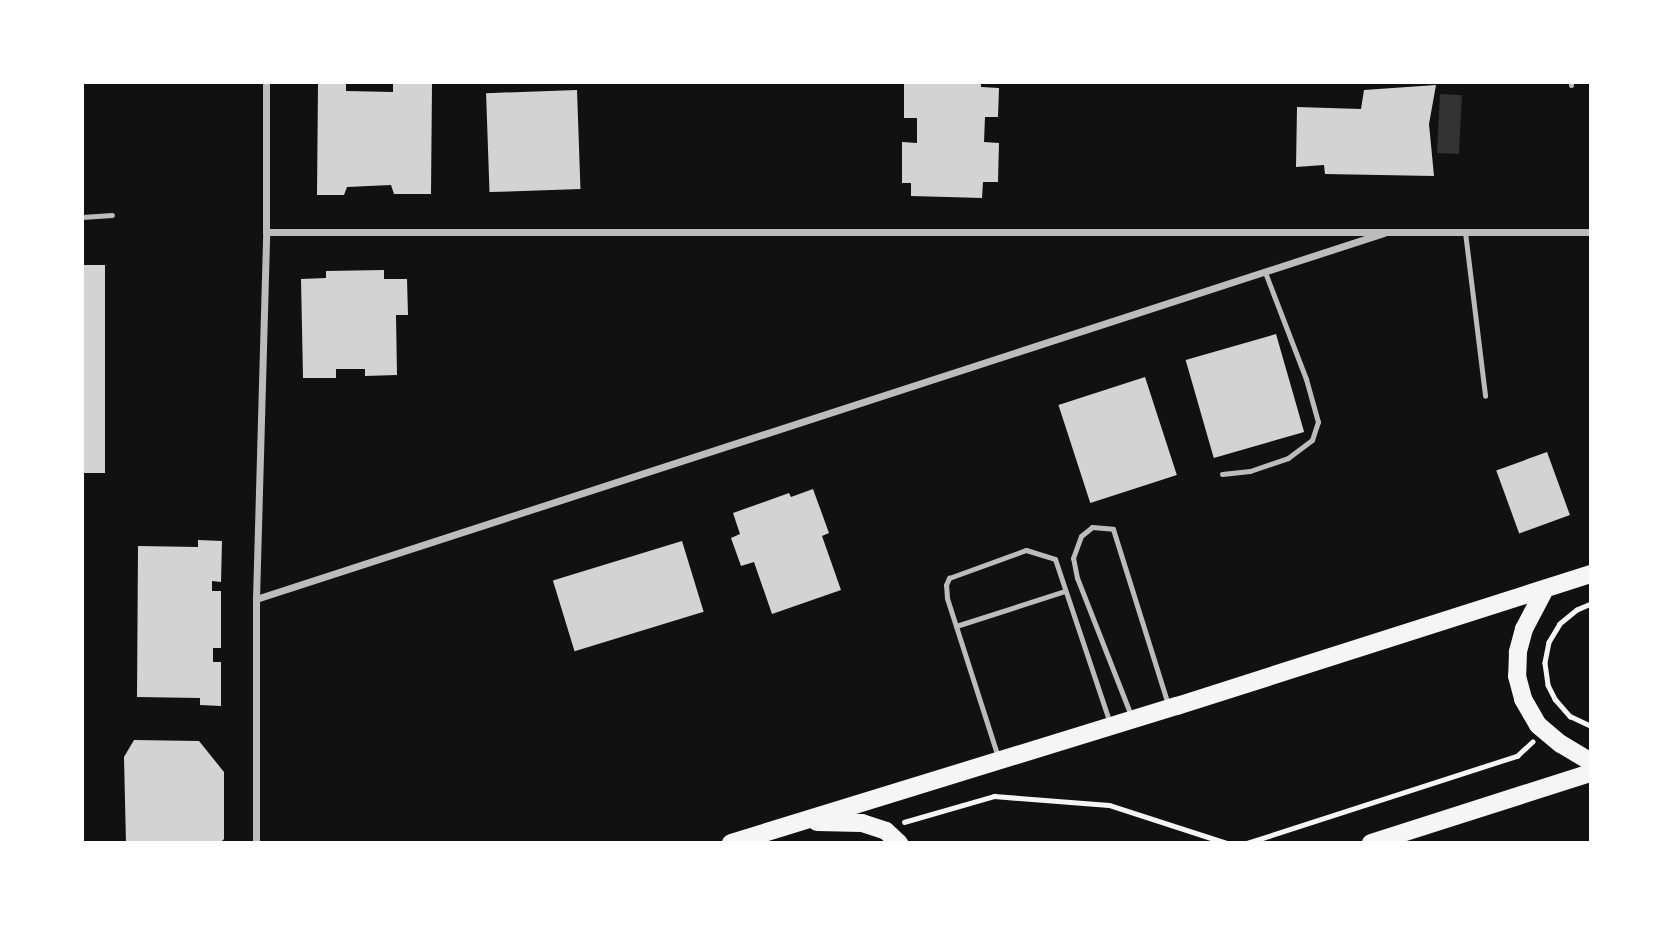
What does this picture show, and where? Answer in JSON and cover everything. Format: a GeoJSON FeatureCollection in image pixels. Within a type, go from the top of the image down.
{"type":"FeatureCollection","features":[{"type":"Feature","properties":{"kind":"main road"},"geometry":{"type":"LineString","coordinates":[[731,843],[1133,720],[1591,574]]}},
{"type":"Feature","properties":{"kind":"main road"},"geometry":{"type":"LineString","coordinates":[[1545,589],[1524,629],[1518,652],[1517,676],[1523,699],[1538,725],[1561,744],[1591,762]]}},
{"type":"Feature","properties":{"kind":"main road"},"geometry":{"type":"LineString","coordinates":[[1371,843],[1394,839],[1591,773]]}},
{"type":"Feature","properties":{"kind":"main road"},"geometry":{"type":"LineString","coordinates":[[803,821],[862,823],[892,837]]}},
{"type":"Feature","properties":{"kind":"street"},"geometry":{"type":"LineString","coordinates":[[256,843],[256,599],[266,232],[266,82]]}},
{"type":"Feature","properties":{"kind":"street"},"geometry":{"type":"LineString","coordinates":[[256,599],[1391,231]]}},
{"type":"Feature","properties":{"kind":"street"},"geometry":{"type":"LineString","coordinates":[[266,232],[1591,232]]}},
{"type":"Feature","properties":{"kind":"lane"},"geometry":{"type":"LineString","coordinates":[[82,217],[112,215]]}},
{"type":"Feature","properties":{"kind":"lane"},"geometry":{"type":"LineString","coordinates":[[1465,232],[1485,396]]}},
{"type":"Feature","properties":{"kind":"lane"},"geometry":{"type":"LineString","coordinates":[[1222,474],[1250,471],[1288,458],[1312,440],[1318,422],[1306,379],[1265,272]]}},
{"type":"Feature","properties":{"kind":"lane"},"geometry":{"type":"LineString","coordinates":[[1133,720],[1077,578],[1073,558],[1081,536],[1092,527],[1113,529],[1168,708]]}},
{"type":"Feature","properties":{"kind":"lane"},"geometry":{"type":"LineString","coordinates":[[999,761],[947,598],[949,578],[1026,550],[1055,559],[1111,726]]}},
{"type":"Feature","properties":{"kind":"lane"},"geometry":{"type":"LineString","coordinates":[[956,626],[1065,591]]}},
{"type":"Feature","properties":{"kind":"path"},"geometry":{"type":"LineString","coordinates":[[1591,604],[1577,610],[1560,624],[1546,652],[1548,685],[1555,699],[1570,716],[1591,726]]}},
{"type":"Feature","properties":{"kind":"path"},"geometry":{"type":"LineString","coordinates":[[1247,843],[1517,756],[1534,740],[1543,746],[1561,744],[1570,716]]}},
{"type":"Feature","properties":{"kind":"path"},"geometry":{"type":"LineString","coordinates":[[892,837],[907,820],[994,796],[1109,805],[1227,843]]}},
{"type":"Feature","properties":{"kind":"shaded area"},"geometry":{"type":"Polygon","coordinates":[[[1440,94],[1462,95],[1459,154],[1437,153],[1440,94]]]}},
{"type":"Feature","properties":{"kind":"building"},"geometry":{"type":"Polygon","coordinates":[[[904,82],[981,82],[981,87],[999,88],[998,117],[985,117],[984,142],[999,143],[998,182],[983,182],[982,198],[911,196],[911,183],[902,183],[902,142],[917,143],[917,118],[904,118],[904,82]]]}},
{"type":"Feature","properties":{"kind":"building"},"geometry":{"type":"Polygon","coordinates":[[[318,83],[346,84],[346,91],[393,92],[393,84],[432,84],[431,194],[394,194],[391,185],[347,187],[344,195],[317,195],[318,83]]]}},
{"type":"Feature","properties":{"kind":"building"},"geometry":{"type":"Polygon","coordinates":[[[1436,85],[1429,124],[1434,176],[1325,174],[1324,165],[1296,167],[1297,107],[1361,109],[1364,90],[1436,85]]]}},
{"type":"Feature","properties":{"kind":"building"},"geometry":{"type":"Polygon","coordinates":[[[577,90],[580,189],[490,192],[486,93],[577,90]]]}},
{"type":"Feature","properties":{"kind":"building"},"geometry":{"type":"Polygon","coordinates":[[[82,265],[105,265],[105,473],[82,473],[82,265]]]}},
{"type":"Feature","properties":{"kind":"building"},"geometry":{"type":"Polygon","coordinates":[[[384,270],[384,279],[407,279],[408,315],[396,315],[397,375],[365,376],[365,369],[336,369],[336,378],[303,378],[301,279],[326,278],[326,271],[384,270]]]}},
{"type":"Feature","properties":{"kind":"building"},"geometry":{"type":"Polygon","coordinates":[[[1276,334],[1304,432],[1214,458],[1186,360],[1276,334]]]}},
{"type":"Feature","properties":{"kind":"building"},"geometry":{"type":"Polygon","coordinates":[[[1145,377],[1177,475],[1090,503],[1058,405],[1145,377]]]}},
{"type":"Feature","properties":{"kind":"building"},"geometry":{"type":"Polygon","coordinates":[[[1547,452],[1570,515],[1519,533],[1496,470],[1547,452]]]}},
{"type":"Feature","properties":{"kind":"building"},"geometry":{"type":"Polygon","coordinates":[[[813,489],[829,533],[822,536],[841,590],[772,614],[754,562],[741,566],[731,538],[740,534],[733,513],[789,493],[791,497],[813,489]]]}},
{"type":"Feature","properties":{"kind":"building"},"geometry":{"type":"Polygon","coordinates":[[[198,540],[222,541],[221,582],[212,581],[212,591],[221,591],[221,648],[213,648],[213,662],[221,662],[221,706],[200,705],[200,698],[137,697],[138,546],[198,547],[198,540]]]}},
{"type":"Feature","properties":{"kind":"building"},"geometry":{"type":"Polygon","coordinates":[[[682,541],[704,612],[575,651],[553,580],[682,541]]]}},
{"type":"Feature","properties":{"kind":"building"},"geometry":{"type":"Polygon","coordinates":[[[134,740],[199,741],[224,772],[224,839],[220,843],[126,843],[124,757],[134,740]]]}}]}
